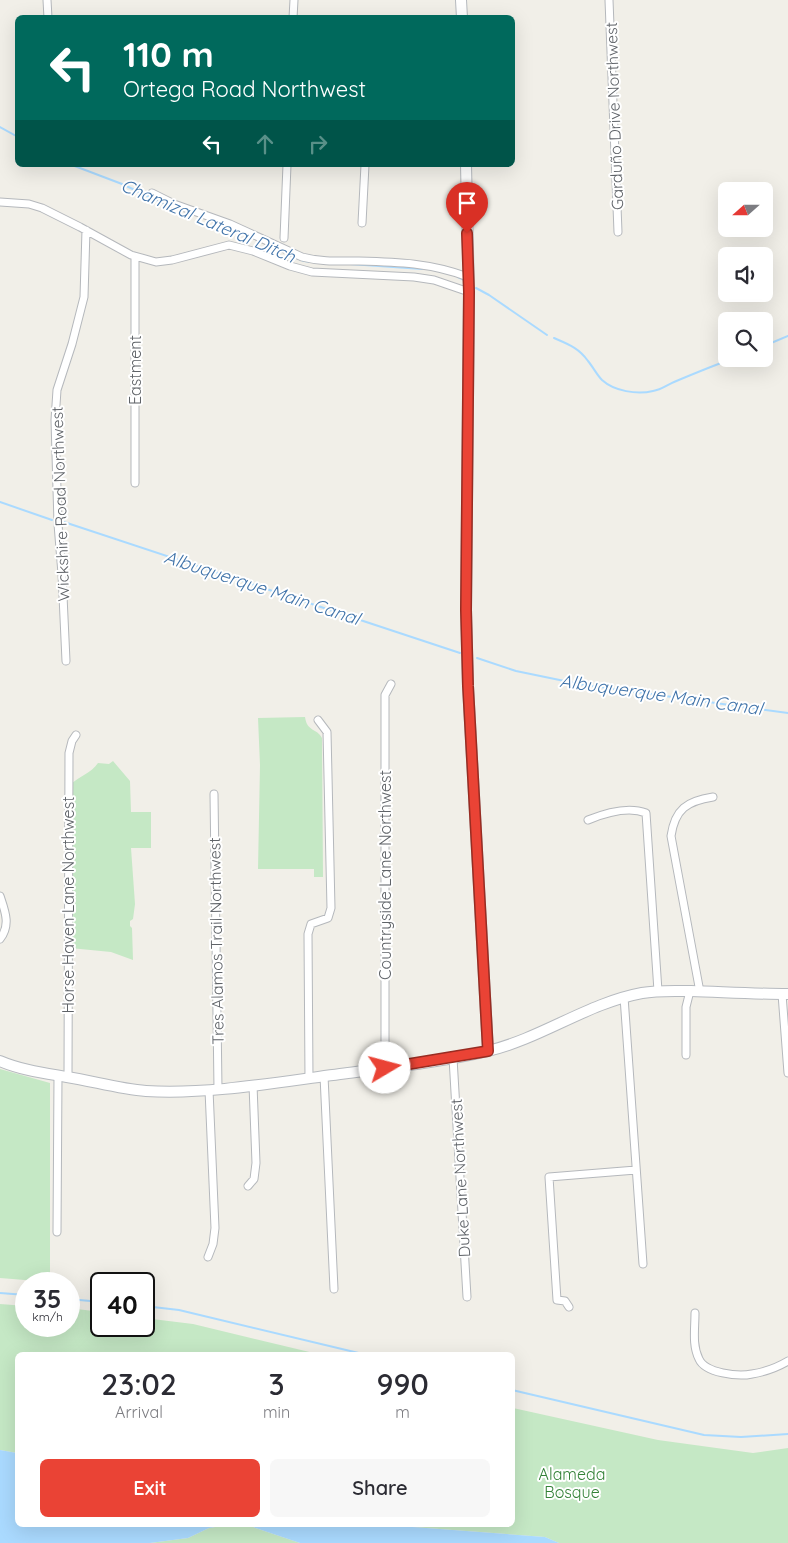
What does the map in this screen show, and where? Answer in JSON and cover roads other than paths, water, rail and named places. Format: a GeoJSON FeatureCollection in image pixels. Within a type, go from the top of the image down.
{"type":"FeatureCollection","features":[{"type":"Feature","properties":{"kind":"street"},"geometry":{"type":"LineString","coordinates":[[47,0],[48,15]]}},
{"type":"Feature","properties":{"kind":"street"},"geometry":{"type":"LineString","coordinates":[[293,15],[294,0]]}},
{"type":"Feature","properties":{"kind":"street"},"geometry":{"type":"LineString","coordinates":[[461,0],[462,15]]}},
{"type":"Feature","properties":{"kind":"street","name":"Garduño Drive Northwest"},"geometry":{"type":"LineString","coordinates":[[609,0],[618,232]]}},
{"type":"Feature","properties":{"kind":"street"},"geometry":{"type":"LineString","coordinates":[[284,238],[287,167]]}},
{"type":"Feature","properties":{"kind":"street"},"geometry":{"type":"LineString","coordinates":[[362,223],[365,167]]}},
{"type":"Feature","properties":{"kind":"street"},"geometry":{"type":"LineString","coordinates":[[466,167],[469,292],[466,610],[468,686],[488,1051]]}},
{"type":"Feature","properties":{"kind":"street"},"geometry":{"type":"LineString","coordinates":[[152,194],[230,224],[302,257],[323,261],[418,264],[449,270],[468,277]]}},
{"type":"Feature","properties":{"kind":"street"},"geometry":{"type":"LineString","coordinates":[[0,202],[29,204],[42,208],[86,230],[131,256],[156,262],[172,260],[229,245],[253,251],[290,266],[312,272],[414,277],[434,280],[469,292]]}},
{"type":"Feature","properties":{"kind":"street","name":"Wickshire Road Northwest"},"geometry":{"type":"LineString","coordinates":[[66,661],[58,524],[55,420],[57,390],[72,344],[84,297],[86,230]]}},
{"type":"Feature","properties":{"kind":"street","name":"Eastment"},"geometry":{"type":"LineString","coordinates":[[135,256],[135,483]]}},
{"type":"Feature","properties":{"kind":"street","name":"Countryside Lane Northwest"},"geometry":{"type":"LineString","coordinates":[[385,1068],[385,695],[391,684]]}},
{"type":"Feature","properties":{"kind":"street"},"geometry":{"type":"LineString","coordinates":[[308,1078],[308,934],[312,924],[328,918],[331,908],[328,732],[318,720]]}},
{"type":"Feature","properties":{"kind":"street","name":"Horse Haven Lane Northwest"},"geometry":{"type":"LineString","coordinates":[[56,1232],[63,1076],[69,753],[76,735]]}},
{"type":"Feature","properties":{"kind":"street","name":"Tres Alamos Trail Northwest"},"geometry":{"type":"LineString","coordinates":[[208,1257],[213,1244],[215,1228],[214,794]]}},
{"type":"Feature","properties":{"kind":"street"},"geometry":{"type":"LineString","coordinates":[[686,1055],[686,1007],[695,992],[671,836],[673,822],[679,812],[698,799],[713,797]]}},
{"type":"Feature","properties":{"kind":"street"},"geometry":{"type":"LineString","coordinates":[[588,820],[600,815],[624,810],[646,813],[658,991]]}},
{"type":"Feature","properties":{"kind":"street"},"geometry":{"type":"LineString","coordinates":[[0,896],[5,908],[7,924],[4,934],[0,939]]}},
{"type":"Feature","properties":{"kind":"street"},"geometry":{"type":"LineString","coordinates":[[0,1061],[24,1069],[146,1091],[182,1091],[253,1085],[385,1068],[488,1051],[511,1044],[598,1006],[624,997],[658,991],[785,994],[788,1073]]}},
{"type":"Feature","properties":{"kind":"street"},"geometry":{"type":"LineString","coordinates":[[624,997],[642,1264]]}},
{"type":"Feature","properties":{"kind":"street","name":"Duke Lane Northwest"},"geometry":{"type":"LineString","coordinates":[[453,1058],[467,1298]]}},
{"type":"Feature","properties":{"kind":"street"},"geometry":{"type":"LineString","coordinates":[[324,1076],[334,1288]]}},
{"type":"Feature","properties":{"kind":"street"},"geometry":{"type":"LineString","coordinates":[[248,1186],[254,1179],[256,1164],[253,1085]]}},
{"type":"Feature","properties":{"kind":"street"},"geometry":{"type":"LineString","coordinates":[[569,1308],[565,1301],[557,1300],[549,1177],[636,1170]]}},
{"type":"Feature","properties":{"kind":"street"},"geometry":{"type":"LineString","coordinates":[[695,1313],[694,1344],[699,1361],[709,1369],[730,1374],[751,1374],[782,1365],[788,1361]]}},
{"type":"Feature","properties":{"kind":"water"},"geometry":{"type":"Polygon","coordinates":[[[0,1450],[15,1453],[15,1527],[215,1527],[188,1538],[150,1543],[0,1543],[0,1450]]]}},
{"type":"Feature","properties":{"kind":"water"},"geometry":{"type":"Polygon","coordinates":[[[253,1527],[412,1527],[545,1537],[559,1543],[300,1543],[253,1527]]]}},
{"type":"Feature","properties":{"kind":"waterway","name":"Chamizal Lateral Ditch"},"geometry":{"type":"LineString","coordinates":[[0,127],[15,135]]}},
{"type":"Feature","properties":{"kind":"waterway","name":"Chamizal Lateral Ditch"},"geometry":{"type":"LineString","coordinates":[[77,167],[122,184],[169,206]]}},
{"type":"Feature","properties":{"kind":"waterway","name":"Chamizal Lateral Ditch"},"geometry":{"type":"LineString","coordinates":[[289,255],[304,261],[330,264]]}},
{"type":"Feature","properties":{"kind":"waterway","name":"Chamizal Lateral Ditch"},"geometry":{"type":"LineString","coordinates":[[350,264],[422,269]]}},
{"type":"Feature","properties":{"kind":"waterway","name":"Chamizal Lateral Ditch"},"geometry":{"type":"LineString","coordinates":[[458,277],[464,280]]}},
{"type":"Feature","properties":{"kind":"waterway","name":"Chamizal Lateral Ditch"},"geometry":{"type":"LineString","coordinates":[[476,288],[547,335]]}},
{"type":"Feature","properties":{"kind":"waterway","name":"Chamizal Lateral Ditch"},"geometry":{"type":"LineString","coordinates":[[773,342],[788,336]]}},
{"type":"Feature","properties":{"kind":"waterway","name":"Chamizal Lateral Ditch"},"geometry":{"type":"LineString","coordinates":[[554,338],[569,344],[581,353],[600,378],[607,384],[633,392],[659,390],[718,364]]}},
{"type":"Feature","properties":{"kind":"waterway","name":"Albuquerque Main Canal"},"geometry":{"type":"LineString","coordinates":[[0,502],[52,520]]}},
{"type":"Feature","properties":{"kind":"waterway","name":"Albuquerque Main Canal"},"geometry":{"type":"LineString","coordinates":[[64,522],[460,653]]}},
{"type":"Feature","properties":{"kind":"waterway","name":"Albuquerque Main Canal"},"geometry":{"type":"LineString","coordinates":[[477,658],[516,671],[579,684],[788,713]]}},
{"type":"Feature","properties":{"kind":"waterway"},"geometry":{"type":"LineString","coordinates":[[0,1293],[15,1294]]}},
{"type":"Feature","properties":{"kind":"waterway"},"geometry":{"type":"LineString","coordinates":[[80,1300],[90,1301]]}},
{"type":"Feature","properties":{"kind":"waterway"},"geometry":{"type":"LineString","coordinates":[[155,1307],[179,1310],[354,1352]]}},
{"type":"Feature","properties":{"kind":"waterway"},"geometry":{"type":"LineString","coordinates":[[515,1391],[704,1435],[741,1437],[788,1434]]}},
{"type":"Feature","properties":{"kind":"park label","name":"Alameda Bosque"},"geometry":{"type":"Point","coordinates":[572,1483]}}]}
